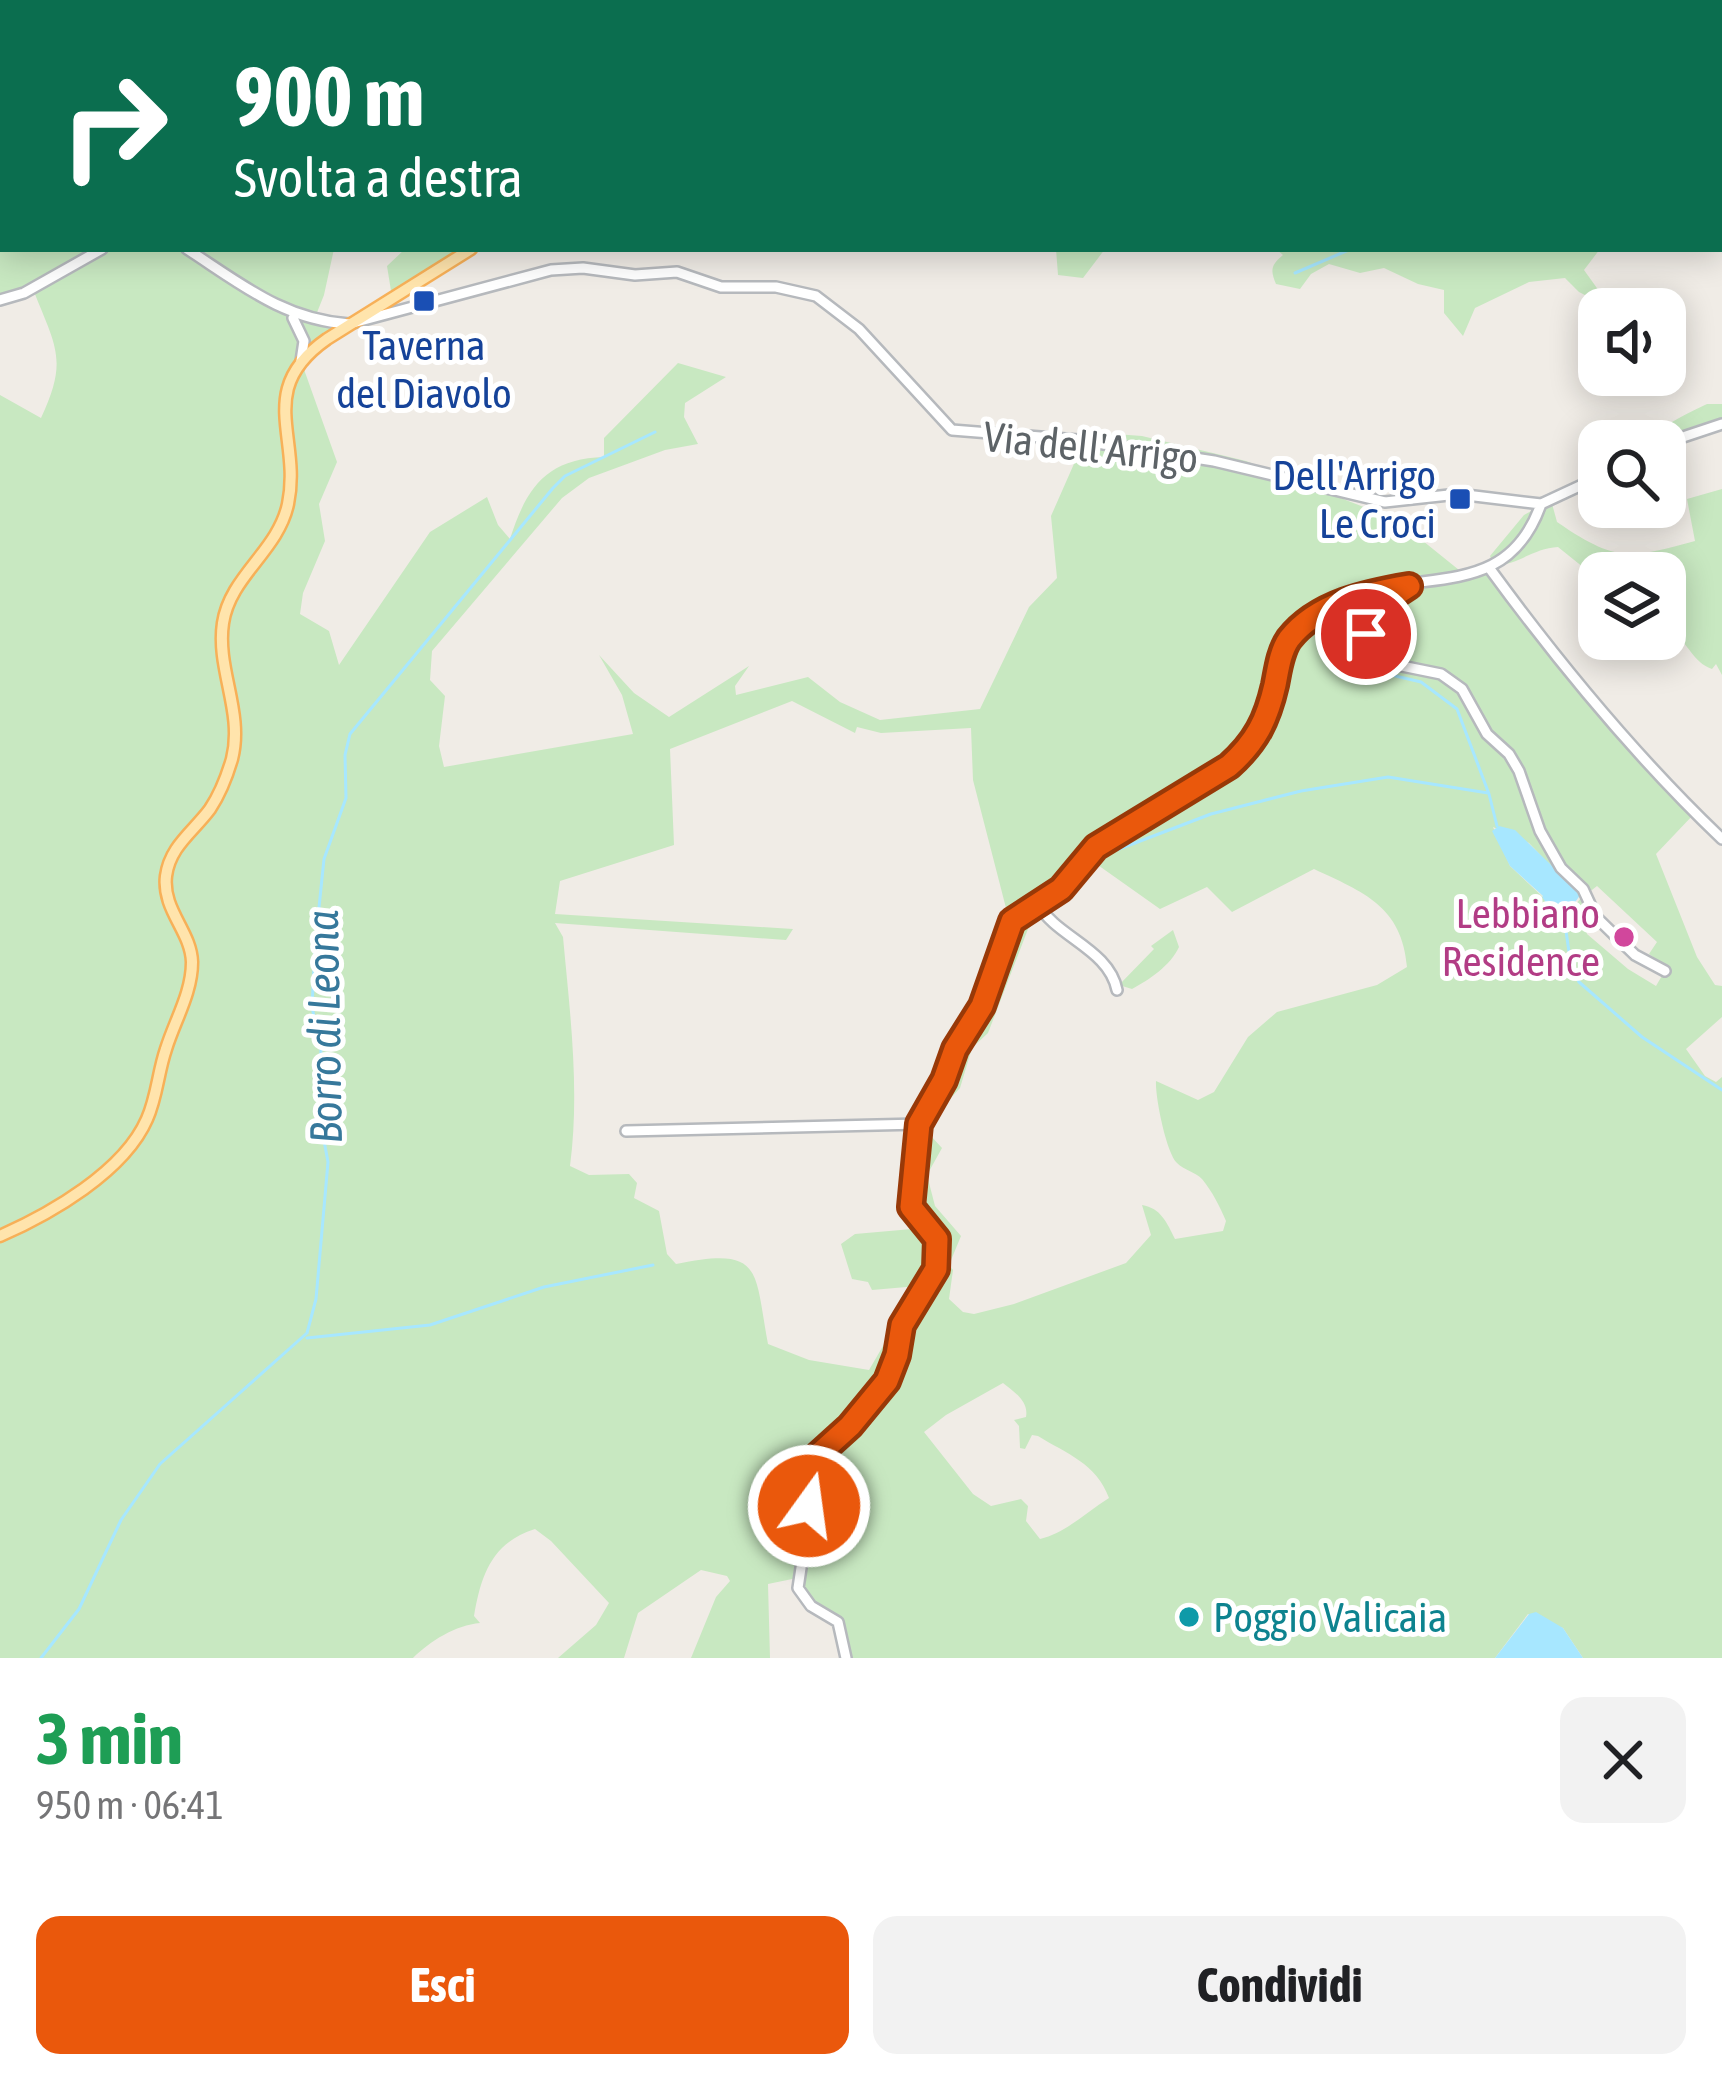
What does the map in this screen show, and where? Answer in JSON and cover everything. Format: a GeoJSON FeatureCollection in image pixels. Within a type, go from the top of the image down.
{"type":"FeatureCollection","features":[{"type":"Feature","properties":{"kind":"main road"},"geometry":{"type":"LineString","coordinates":[[0,1236],[37,1220],[85,1188],[137,1138],[152,1106],[192,968],[187,940],[171,912],[166,874],[182,840],[211,808],[233,755],[235,707],[223,656],[222,627],[241,581],[276,536],[288,504],[283,406],[292,372],[349,324],[466,252]]}},
{"type":"Feature","properties":{"kind":"street"},"geometry":{"type":"LineString","coordinates":[[0,300],[24,293],[97,252]]}},
{"type":"Feature","properties":{"kind":"street"},"geometry":{"type":"LineString","coordinates":[[192,252],[285,310],[313,321],[349,324]]}},
{"type":"Feature","properties":{"kind":"street","name":"Via dell'Arrigo"},"geometry":{"type":"LineString","coordinates":[[349,324],[551,270],[583,268],[635,275],[662,271],[722,286],[776,287],[816,296],[833,307],[952,430],[1078,440],[1214,461],[1384,502],[1458,494],[1541,504]]}},
{"type":"Feature","properties":{"kind":"street"},"geometry":{"type":"LineString","coordinates":[[285,310],[301,328],[301,361]]}},
{"type":"Feature","properties":{"kind":"street"},"geometry":{"type":"LineString","coordinates":[[1686,436],[1722,424]]}},
{"type":"Feature","properties":{"kind":"street"},"geometry":{"type":"LineString","coordinates":[[846,1658],[838,1622],[803,1599],[798,1573],[818,1455],[850,1426],[887,1381],[902,1325],[936,1269],[937,1239],[911,1207],[919,1124],[982,1006],[1012,921],[1061,889],[1096,847],[1229,766],[1248,749],[1260,733],[1289,639],[1339,603],[1360,595],[1490,569],[1524,540],[1541,504],[1578,487]]}},
{"type":"Feature","properties":{"kind":"street"},"geometry":{"type":"LineString","coordinates":[[1490,569],[1598,712],[1680,802],[1722,839]]}},
{"type":"Feature","properties":{"kind":"street"},"geometry":{"type":"LineString","coordinates":[[1409,586],[1371,611],[1366,621],[1369,644],[1382,662],[1441,674],[1462,689],[1487,734],[1519,771],[1540,831],[1561,868],[1583,889],[1597,916],[1635,955],[1665,971]]}},
{"type":"Feature","properties":{"kind":"street"},"geometry":{"type":"LineString","coordinates":[[1038,904],[1044,918],[1085,947],[1107,970],[1117,989]]}},
{"type":"Feature","properties":{"kind":"street"},"geometry":{"type":"LineString","coordinates":[[626,1131],[919,1124]]}},
{"type":"Feature","properties":{"kind":"green space"},"geometry":{"type":"Polygon","coordinates":[[[0,252],[333,252],[314,320],[349,324],[301,361],[337,462],[319,504],[325,541],[303,593],[300,614],[329,631],[339,665],[430,532],[487,497],[498,525],[510,539],[524,504],[542,479],[568,463],[604,457],[604,438],[678,363],[726,377],[685,403],[684,417],[698,444],[665,450],[589,478],[562,498],[432,651],[430,680],[445,696],[439,746],[444,767],[633,734],[622,695],[599,655],[634,693],[669,717],[749,666],[735,686],[736,695],[808,677],[840,702],[880,720],[980,709],[1029,607],[1057,578],[1051,516],[1088,432],[1142,436],[1246,461],[1397,520],[1459,570],[1483,565],[1694,814],[1656,854],[1697,957],[1715,985],[1722,986],[1722,1017],[1686,1049],[1705,1076],[1716,1082],[1722,1077],[1722,1658],[1583,1658],[1563,1628],[1528,1614],[1495,1658],[846,1658],[838,1622],[811,1606],[797,1578],[768,1584],[770,1658],[691,1658],[716,1597],[730,1581],[727,1576],[701,1570],[638,1613],[624,1658],[558,1658],[596,1625],[609,1603],[535,1529],[508,1543],[491,1563],[474,1616],[480,1623],[444,1635],[413,1658],[0,1658],[0,395],[41,418],[50,398],[56,353],[33,289],[0,300],[0,252]],[[792,701],[670,749],[674,845],[560,881],[555,914],[793,929],[786,940],[555,923],[563,937],[573,1052],[570,1166],[589,1175],[629,1174],[637,1183],[634,1198],[659,1211],[667,1254],[676,1264],[726,1258],[750,1270],[768,1344],[809,1360],[869,1370],[918,1286],[872,1290],[868,1282],[852,1279],[841,1244],[855,1234],[912,1229],[916,1139],[956,1050],[983,1007],[1013,922],[973,780],[971,728],[881,733],[857,727],[855,733],[792,701]],[[1493,827],[1510,866],[1561,914],[1567,914],[1581,898],[1529,843],[1493,827]],[[1095,863],[1028,929],[988,1033],[972,1048],[960,1088],[940,1110],[930,1135],[942,1148],[927,1175],[935,1206],[961,1236],[949,1265],[953,1270],[949,1299],[963,1312],[974,1314],[1126,1263],[1151,1235],[1142,1205],[1159,1213],[1175,1239],[1223,1231],[1226,1221],[1209,1189],[1173,1157],[1156,1081],[1198,1100],[1214,1092],[1248,1037],[1277,1012],[1377,985],[1407,967],[1404,946],[1388,915],[1364,894],[1314,869],[1232,912],[1207,887],[1160,909],[1095,863]],[[1597,886],[1583,897],[1597,923],[1585,926],[1587,934],[1656,986],[1667,967],[1649,954],[1657,942],[1597,886]],[[1003,1383],[924,1432],[973,1494],[991,1506],[1021,1499],[1028,1506],[1026,1521],[1040,1539],[1109,1498],[1088,1468],[1038,1436],[1032,1435],[1025,1449],[1020,1448],[1019,1426],[1014,1420],[1026,1417],[1025,1406],[1003,1383]]]}},
{"type":"Feature","properties":{"kind":"green space"},"geometry":{"type":"Polygon","coordinates":[[[402,252],[466,252],[392,297],[387,266],[402,252]]]}},
{"type":"Feature","properties":{"kind":"green space"},"geometry":{"type":"Polygon","coordinates":[[[1056,252],[1103,252],[1083,278],[1058,275],[1056,252]]]}},
{"type":"Feature","properties":{"kind":"green space"},"geometry":{"type":"Polygon","coordinates":[[[1280,252],[1598,252],[1584,270],[1597,288],[1578,291],[1565,278],[1529,282],[1475,308],[1463,336],[1444,313],[1444,290],[1384,268],[1360,273],[1329,264],[1311,274],[1300,289],[1276,284],[1276,262],[1283,255],[1280,252]]]}},
{"type":"Feature","properties":{"kind":"green space"},"geometry":{"type":"Polygon","coordinates":[[[1707,404],[1722,404],[1722,422],[1686,434],[1686,420],[1676,420],[1707,404]]]}},
{"type":"Feature","properties":{"kind":"green space"},"geometry":{"type":"Polygon","coordinates":[[[1722,489],[1722,675],[1716,664],[1712,669],[1705,666],[1686,647],[1686,552],[1646,552],[1695,541],[1687,499],[1722,489]]]}},
{"type":"Feature","properties":{"kind":"green space"},"geometry":{"type":"Polygon","coordinates":[[[1551,500],[1557,522],[1618,552],[1578,552],[1578,563],[1558,547],[1502,565],[1494,565],[1490,556],[1524,515],[1551,500]]]}},
{"type":"Feature","properties":{"kind":"green space"},"geometry":{"type":"Polygon","coordinates":[[[1173,930],[1179,947],[1165,966],[1132,989],[1119,985],[1154,949],[1151,946],[1173,930]]]}},
{"type":"Feature","properties":{"kind":"water"},"geometry":{"type":"Polygon","coordinates":[[[1499,826],[1515,830],[1581,894],[1565,916],[1510,866],[1492,831],[1499,826]]]}},
{"type":"Feature","properties":{"kind":"water"},"geometry":{"type":"Polygon","coordinates":[[[1536,1612],[1563,1628],[1583,1658],[1495,1658],[1529,1614],[1536,1612]]]}},
{"type":"Feature","properties":{"kind":"waterway"},"geometry":{"type":"LineString","coordinates":[[1295,273],[1344,252]]}},
{"type":"Feature","properties":{"kind":"waterway","name":"Borro di Leona"},"geometry":{"type":"LineString","coordinates":[[41,1658],[79,1609],[121,1520],[160,1464],[307,1333],[316,1299],[328,1162],[319,1114],[321,1049],[312,1007],[315,946],[324,859],[346,798],[345,755],[350,734],[565,476],[655,432]]}},
{"type":"Feature","properties":{"kind":"waterway"},"geometry":{"type":"LineString","coordinates":[[1353,666],[1421,682],[1457,709],[1497,826]]}},
{"type":"Feature","properties":{"kind":"waterway"},"geometry":{"type":"LineString","coordinates":[[1114,851],[1211,814],[1301,791],[1388,777],[1488,793]]}},
{"type":"Feature","properties":{"kind":"waterway"},"geometry":{"type":"LineString","coordinates":[[1544,897],[1566,931],[1571,966],[1579,982],[1642,1037],[1722,1090]]}},
{"type":"Feature","properties":{"kind":"waterway"},"geometry":{"type":"LineString","coordinates":[[307,1338],[430,1325],[544,1287],[653,1265]]}},
{"type":"Feature","properties":{"kind":"place","name":"Taverna del Diavolo"},"geometry":{"type":"Point","coordinates":[424,301]}},
{"type":"Feature","properties":{"kind":"place","name":"Dell'Arrigo Le Croci"},"geometry":{"type":"Point","coordinates":[1460,499]}},
{"type":"Feature","properties":{"kind":"place","name":"Lebbiano Residence"},"geometry":{"type":"Point","coordinates":[1624,937]}},
{"type":"Feature","properties":{"kind":"place","name":"Poggio Valicaia"},"geometry":{"type":"Point","coordinates":[1189,1617]}},
{"type":"Feature","properties":{"kind":"route"},"geometry":{"type":"LineString","coordinates":[[809,1506],[818,1455],[872,1403],[887,1381],[902,1325],[932,1281],[937,1239],[911,1207],[919,1124],[992,985],[1012,921],[1061,889],[1096,847],[1229,766],[1248,749],[1260,733],[1289,639],[1303,627],[1339,603],[1409,586],[1371,611],[1366,634]]}}]}
